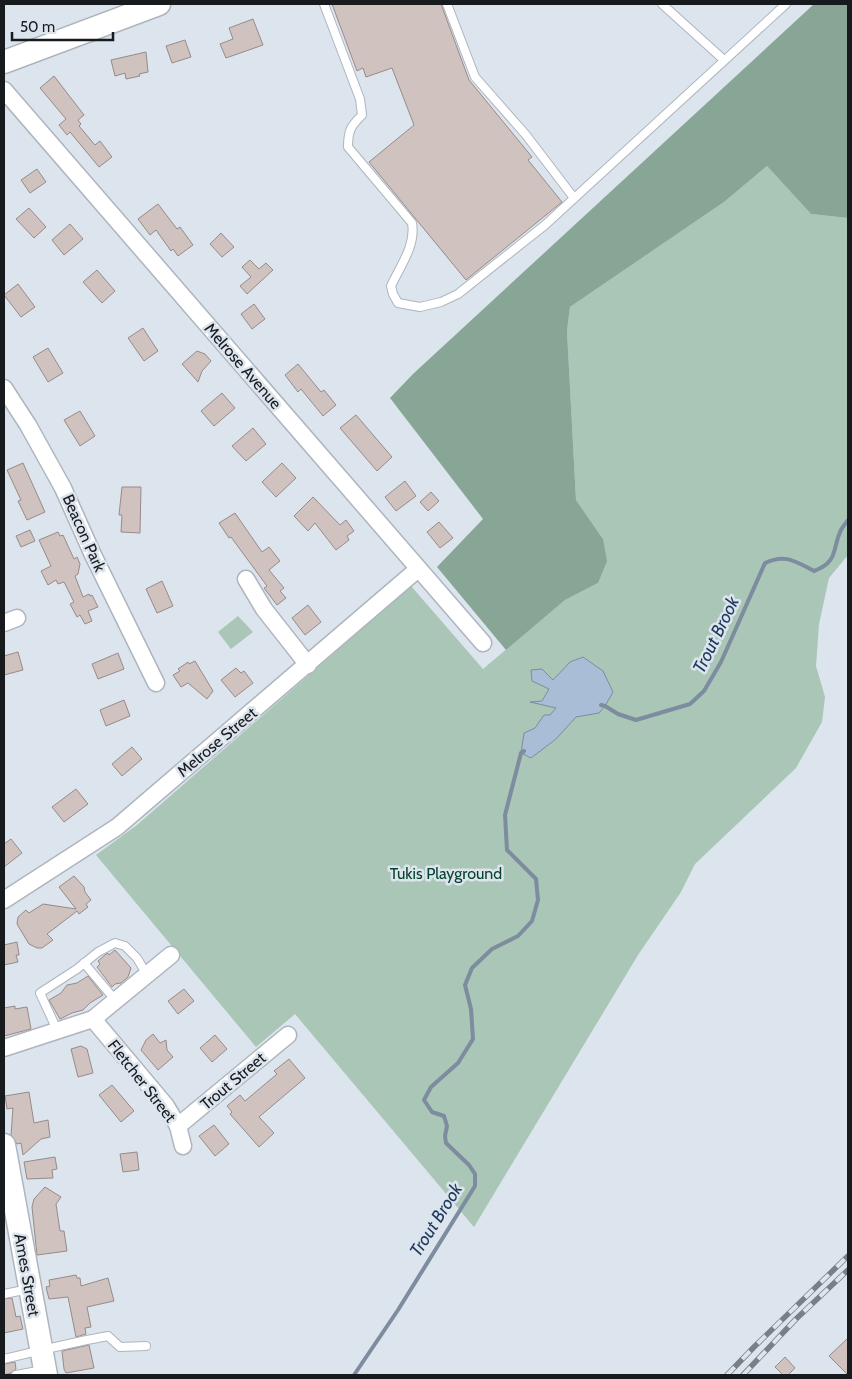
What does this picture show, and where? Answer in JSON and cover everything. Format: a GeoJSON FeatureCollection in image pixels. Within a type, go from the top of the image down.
{"type":"FeatureCollection","features":[{"type":"Feature","properties":{"kind":"street"},"geometry":{"type":"LineString","coordinates":[[4,62],[159,4]]}},
{"type":"Feature","properties":{"kind":"street","name":"Melrose Avenue"},"geometry":{"type":"LineString","coordinates":[[4,90],[483,644]]}},
{"type":"Feature","properties":{"kind":"street","name":"Beacon Park"},"geometry":{"type":"LineString","coordinates":[[4,388],[28,425],[63,488],[93,556],[156,683]]}},
{"type":"Feature","properties":{"kind":"street","name":"Melrose Street"},"geometry":{"type":"LineString","coordinates":[[4,900],[117,827],[418,569]]}},
{"type":"Feature","properties":{"kind":"street"},"geometry":{"type":"LineString","coordinates":[[246,578],[264,609],[308,665]]}},
{"type":"Feature","properties":{"kind":"street"},"geometry":{"type":"LineString","coordinates":[[4,1048],[93,1019],[171,956]]}},
{"type":"Feature","properties":{"kind":"street","name":"Fletcher Street"},"geometry":{"type":"LineString","coordinates":[[93,1019],[166,1106],[178,1126],[183,1146]]}},
{"type":"Feature","properties":{"kind":"street","name":"Trout Street"},"geometry":{"type":"LineString","coordinates":[[178,1126],[288,1035]]}},
{"type":"Feature","properties":{"kind":"street","name":"Ames Street"},"geometry":{"type":"LineString","coordinates":[[4,1145],[44,1365]]}},
{"type":"Feature","properties":{"kind":"lane"},"geometry":{"type":"LineString","coordinates":[[324,4],[360,99],[362,115],[352,125],[348,133],[348,147],[412,223],[414,232],[411,246],[391,286],[393,294],[398,303],[420,307],[441,302],[458,294],[545,225],[786,4]]}},
{"type":"Feature","properties":{"kind":"lane"},"geometry":{"type":"LineString","coordinates":[[447,4],[475,77],[526,135],[574,198]]}},
{"type":"Feature","properties":{"kind":"lane"},"geometry":{"type":"LineString","coordinates":[[662,4],[724,60]]}},
{"type":"Feature","properties":{"kind":"lane"},"geometry":{"type":"LineString","coordinates":[[57,1030],[40,993],[98,952],[115,943],[125,946],[137,958],[147,975]]}},
{"type":"Feature","properties":{"kind":"lane"},"geometry":{"type":"LineString","coordinates":[[84,963],[116,1001]]}},
{"type":"Feature","properties":{"kind":"lane"},"geometry":{"type":"LineString","coordinates":[[4,1294],[29,1289]]}},
{"type":"Feature","properties":{"kind":"lane"},"geometry":{"type":"LineString","coordinates":[[16,1375],[44,1365],[67,1343],[108,1336],[120,1347],[146,1346]]}},
{"type":"Feature","properties":{"kind":"lane"},"geometry":{"type":"LineString","coordinates":[[4,1358],[44,1365]]}},
{"type":"Feature","properties":{"kind":"green space"},"geometry":{"type":"Polygon","coordinates":[[[814,4],[848,4],[848,218],[811,214],[767,166],[724,202],[570,307],[567,331],[576,500],[603,539],[607,561],[598,583],[565,600],[506,650],[437,567],[483,519],[390,398],[413,374],[814,4]]]}},
{"type":"Feature","properties":{"kind":"green space","name":"Tukis Playground"},"geometry":{"type":"Polygon","coordinates":[[[767,166],[811,214],[848,218],[848,555],[829,578],[819,624],[816,666],[825,697],[822,722],[796,768],[695,864],[681,892],[638,955],[474,1227],[295,1014],[256,1047],[96,855],[137,825],[411,586],[483,669],[565,600],[598,583],[603,539],[576,500],[567,331],[570,307],[724,202],[767,166]]]}},
{"type":"Feature","properties":{"kind":"green space"},"geometry":{"type":"Polygon","coordinates":[[[238,616],[253,632],[231,649],[218,632],[238,616]]]}},
{"type":"Feature","properties":{"kind":"water"},"geometry":{"type":"Polygon","coordinates":[[[583,657],[603,671],[613,692],[605,706],[599,713],[576,717],[556,739],[531,758],[521,753],[524,733],[535,728],[544,715],[550,715],[556,708],[530,702],[542,701],[549,689],[532,681],[531,670],[542,669],[553,680],[570,662],[583,657]]]}},
{"type":"Feature","properties":{"kind":"building"},"geometry":{"type":"Polygon","coordinates":[[[332,4],[441,4],[469,80],[532,157],[528,160],[562,202],[466,280],[369,162],[414,125],[392,68],[366,77],[363,68],[357,71],[332,4]]]}},
{"type":"Feature","properties":{"kind":"building"},"geometry":{"type":"Polygon","coordinates":[[[253,19],[263,45],[226,58],[220,44],[233,39],[229,28],[253,19]]]}},
{"type":"Feature","properties":{"kind":"building"},"geometry":{"type":"Polygon","coordinates":[[[185,40],[191,57],[172,63],[166,46],[185,40]]]}},
{"type":"Feature","properties":{"kind":"building"},"geometry":{"type":"Polygon","coordinates":[[[146,52],[148,72],[126,79],[125,73],[115,76],[111,60],[146,52]]]}},
{"type":"Feature","properties":{"kind":"building"},"geometry":{"type":"Polygon","coordinates":[[[54,76],[84,115],[78,120],[81,124],[79,126],[95,145],[100,141],[112,157],[99,167],[70,132],[67,135],[59,125],[66,119],[40,88],[54,76]]]}},
{"type":"Feature","properties":{"kind":"building"},"geometry":{"type":"Polygon","coordinates":[[[37,169],[46,182],[30,193],[21,180],[37,169]]]}},
{"type":"Feature","properties":{"kind":"building"},"geometry":{"type":"Polygon","coordinates":[[[158,204],[177,229],[180,227],[193,245],[178,256],[173,249],[171,251],[156,230],[150,235],[138,219],[158,204]]]}},
{"type":"Feature","properties":{"kind":"building"},"geometry":{"type":"Polygon","coordinates":[[[29,208],[46,227],[34,238],[16,219],[29,208]]]}},
{"type":"Feature","properties":{"kind":"building"},"geometry":{"type":"Polygon","coordinates":[[[70,224],[83,239],[64,255],[52,240],[70,224]]]}},
{"type":"Feature","properties":{"kind":"building"},"geometry":{"type":"Polygon","coordinates":[[[221,233],[234,247],[222,257],[210,244],[221,233]]]}},
{"type":"Feature","properties":{"kind":"building"},"geometry":{"type":"Polygon","coordinates":[[[250,260],[259,269],[266,263],[273,270],[247,294],[240,286],[251,277],[242,267],[250,260]]]}},
{"type":"Feature","properties":{"kind":"building"},"geometry":{"type":"Polygon","coordinates":[[[97,270],[115,291],[102,303],[83,282],[97,270]]]}},
{"type":"Feature","properties":{"kind":"building"},"geometry":{"type":"Polygon","coordinates":[[[18,284],[35,307],[21,317],[4,295],[18,284]]]}},
{"type":"Feature","properties":{"kind":"building"},"geometry":{"type":"Polygon","coordinates":[[[254,304],[265,319],[252,329],[241,314],[254,304]]]}},
{"type":"Feature","properties":{"kind":"building"},"geometry":{"type":"Polygon","coordinates":[[[143,328],[158,351],[144,361],[128,338],[143,328]]]}},
{"type":"Feature","properties":{"kind":"building"},"geometry":{"type":"Polygon","coordinates":[[[48,348],[63,373],[48,382],[33,357],[48,348]]]}},
{"type":"Feature","properties":{"kind":"building"},"geometry":{"type":"Polygon","coordinates":[[[197,351],[205,354],[211,361],[202,371],[198,382],[182,364],[197,351]]]}},
{"type":"Feature","properties":{"kind":"building"},"geometry":{"type":"Polygon","coordinates":[[[298,364],[321,392],[324,390],[336,405],[323,416],[301,389],[298,392],[285,375],[298,364]]]}},
{"type":"Feature","properties":{"kind":"building"},"geometry":{"type":"Polygon","coordinates":[[[222,393],[235,408],[214,426],[201,411],[222,393]]]}},
{"type":"Feature","properties":{"kind":"building"},"geometry":{"type":"Polygon","coordinates":[[[80,411],[95,436],[80,446],[64,420],[80,411]]]}},
{"type":"Feature","properties":{"kind":"building"},"geometry":{"type":"Polygon","coordinates":[[[356,415],[392,457],[377,471],[340,428],[356,415]]]}},
{"type":"Feature","properties":{"kind":"building"},"geometry":{"type":"Polygon","coordinates":[[[253,428],[266,444],[246,461],[232,446],[253,428]]]}},
{"type":"Feature","properties":{"kind":"building"},"geometry":{"type":"Polygon","coordinates":[[[23,463],[45,512],[27,520],[18,501],[21,500],[7,470],[23,463]]]}},
{"type":"Feature","properties":{"kind":"building"},"geometry":{"type":"Polygon","coordinates":[[[282,463],[296,478],[276,497],[262,482],[282,463]]]}},
{"type":"Feature","properties":{"kind":"building"},"geometry":{"type":"Polygon","coordinates":[[[405,481],[416,496],[396,511],[385,497],[405,481]]]}},
{"type":"Feature","properties":{"kind":"building"},"geometry":{"type":"Polygon","coordinates":[[[122,487],[141,487],[140,533],[121,532],[122,515],[119,515],[122,487]]]}},
{"type":"Feature","properties":{"kind":"building"},"geometry":{"type":"Polygon","coordinates":[[[431,492],[439,501],[428,511],[420,502],[431,492]]]}},
{"type":"Feature","properties":{"kind":"building"},"geometry":{"type":"Polygon","coordinates":[[[313,497],[340,525],[346,520],[354,531],[347,536],[349,540],[336,550],[315,523],[308,531],[294,516],[313,497]]]}},
{"type":"Feature","properties":{"kind":"building"},"geometry":{"type":"Polygon","coordinates":[[[235,513],[262,552],[269,547],[280,561],[269,570],[284,588],[280,591],[286,598],[277,605],[264,588],[267,586],[219,523],[235,513]]]}},
{"type":"Feature","properties":{"kind":"building"},"geometry":{"type":"Polygon","coordinates":[[[439,522],[453,538],[440,548],[427,532],[439,522]]]}},
{"type":"Feature","properties":{"kind":"building"},"geometry":{"type":"Polygon","coordinates":[[[30,530],[35,541],[21,547],[16,536],[30,530]]]}},
{"type":"Feature","properties":{"kind":"building"},"geometry":{"type":"Polygon","coordinates":[[[58,532],[60,536],[63,535],[74,559],[77,557],[80,564],[78,574],[75,576],[83,597],[89,594],[90,596],[92,595],[98,607],[88,611],[92,621],[85,624],[80,615],[77,617],[70,604],[74,602],[64,582],[58,584],[56,580],[48,585],[41,571],[51,566],[39,540],[58,532]]]}},
{"type":"Feature","properties":{"kind":"building"},"geometry":{"type":"Polygon","coordinates":[[[162,581],[173,606],[157,613],[146,589],[162,581]]]}},
{"type":"Feature","properties":{"kind":"building"},"geometry":{"type":"Polygon","coordinates":[[[308,605],[321,622],[305,635],[292,618],[308,605]]]}},
{"type":"Feature","properties":{"kind":"building"},"geometry":{"type":"Polygon","coordinates":[[[18,652],[23,670],[4,675],[4,656],[18,652]]]}},
{"type":"Feature","properties":{"kind":"building"},"geometry":{"type":"Polygon","coordinates":[[[118,653],[124,669],[98,679],[92,664],[118,653]]]}},
{"type":"Feature","properties":{"kind":"building"},"geometry":{"type":"Polygon","coordinates":[[[195,661],[213,691],[207,699],[188,683],[181,687],[173,675],[180,671],[178,669],[188,662],[189,664],[195,661]]]}},
{"type":"Feature","properties":{"kind":"building"},"geometry":{"type":"Polygon","coordinates":[[[236,668],[241,673],[244,671],[253,683],[235,697],[221,680],[236,668]]]}},
{"type":"Feature","properties":{"kind":"building"},"geometry":{"type":"Polygon","coordinates":[[[124,700],[130,716],[106,726],[100,710],[124,700]]]}},
{"type":"Feature","properties":{"kind":"building"},"geometry":{"type":"Polygon","coordinates":[[[132,747],[142,759],[122,776],[112,764],[132,747]]]}},
{"type":"Feature","properties":{"kind":"building"},"geometry":{"type":"Polygon","coordinates":[[[76,789],[88,804],[64,822],[52,807],[76,789]]]}},
{"type":"Feature","properties":{"kind":"building"},"geometry":{"type":"Polygon","coordinates":[[[11,839],[22,853],[4,867],[4,844],[11,839]]]}},
{"type":"Feature","properties":{"kind":"building"},"geometry":{"type":"Polygon","coordinates":[[[74,876],[84,887],[91,900],[86,904],[88,907],[79,914],[77,911],[47,934],[53,940],[42,948],[29,944],[17,924],[18,917],[26,910],[29,913],[43,904],[76,909],[59,887],[74,876]]]}},
{"type":"Feature","properties":{"kind":"building"},"geometry":{"type":"Polygon","coordinates":[[[17,942],[19,955],[16,955],[18,962],[4,965],[4,945],[17,942]]]}},
{"type":"Feature","properties":{"kind":"building"},"geometry":{"type":"Polygon","coordinates":[[[115,950],[131,968],[128,977],[112,987],[97,967],[100,964],[98,961],[106,954],[108,953],[109,955],[115,950]]]}},
{"type":"Feature","properties":{"kind":"building"},"geometry":{"type":"Polygon","coordinates":[[[88,976],[103,995],[83,1010],[60,1019],[49,1000],[61,993],[67,985],[77,983],[88,976]]]}},
{"type":"Feature","properties":{"kind":"building"},"geometry":{"type":"Polygon","coordinates":[[[184,989],[194,1001],[178,1014],[168,1001],[184,989]]]}},
{"type":"Feature","properties":{"kind":"building"},"geometry":{"type":"Polygon","coordinates":[[[15,1006],[15,1009],[27,1007],[31,1029],[4,1036],[4,1008],[15,1006]]]}},
{"type":"Feature","properties":{"kind":"building"},"geometry":{"type":"Polygon","coordinates":[[[153,1034],[160,1043],[166,1040],[167,1050],[173,1057],[158,1070],[141,1050],[146,1040],[153,1034]]]}},
{"type":"Feature","properties":{"kind":"building"},"geometry":{"type":"Polygon","coordinates":[[[215,1035],[227,1049],[212,1062],[200,1048],[215,1035]]]}},
{"type":"Feature","properties":{"kind":"building"},"geometry":{"type":"Polygon","coordinates":[[[81,1046],[87,1049],[93,1073],[78,1077],[71,1049],[81,1046]]]}},
{"type":"Feature","properties":{"kind":"building"},"geometry":{"type":"Polygon","coordinates":[[[289,1059],[305,1078],[259,1117],[274,1133],[259,1147],[230,1114],[232,1112],[227,1106],[240,1095],[245,1101],[277,1074],[274,1071],[289,1059]]]}},
{"type":"Feature","properties":{"kind":"building"},"geometry":{"type":"Polygon","coordinates":[[[112,1085],[134,1111],[121,1122],[99,1095],[112,1085]]]}},
{"type":"Feature","properties":{"kind":"building"},"geometry":{"type":"Polygon","coordinates":[[[29,1092],[34,1123],[48,1120],[50,1137],[41,1139],[23,1155],[21,1143],[17,1144],[11,1135],[13,1108],[7,1109],[5,1096],[29,1092]]]}},
{"type":"Feature","properties":{"kind":"building"},"geometry":{"type":"Polygon","coordinates":[[[214,1125],[229,1144],[215,1156],[199,1136],[214,1125]]]}},
{"type":"Feature","properties":{"kind":"building"},"geometry":{"type":"Polygon","coordinates":[[[137,1152],[139,1170],[123,1172],[120,1154],[137,1152]]]}},
{"type":"Feature","properties":{"kind":"building"},"geometry":{"type":"Polygon","coordinates":[[[55,1157],[57,1169],[52,1170],[53,1178],[27,1179],[24,1162],[55,1157]]]}},
{"type":"Feature","properties":{"kind":"building"},"geometry":{"type":"Polygon","coordinates":[[[45,1187],[61,1197],[56,1204],[60,1231],[64,1231],[67,1251],[37,1255],[32,1207],[34,1199],[45,1187]]]}},
{"type":"Feature","properties":{"kind":"building"},"geometry":{"type":"Polygon","coordinates":[[[76,1275],[77,1278],[80,1278],[81,1286],[108,1278],[114,1301],[87,1307],[91,1327],[85,1328],[86,1334],[76,1337],[68,1297],[49,1299],[46,1287],[50,1286],[49,1280],[76,1275]]]}},
{"type":"Feature","properties":{"kind":"building"},"geometry":{"type":"Polygon","coordinates":[[[12,1298],[16,1317],[20,1316],[23,1329],[4,1333],[4,1299],[12,1298]]]}},
{"type":"Feature","properties":{"kind":"building"},"geometry":{"type":"Polygon","coordinates":[[[848,1338],[848,1375],[829,1356],[848,1338]]]}},
{"type":"Feature","properties":{"kind":"building"},"geometry":{"type":"Polygon","coordinates":[[[89,1345],[94,1368],[66,1373],[62,1351],[89,1345]]]}},
{"type":"Feature","properties":{"kind":"building"},"geometry":{"type":"Polygon","coordinates":[[[785,1357],[795,1368],[788,1375],[783,1375],[775,1367],[785,1357]]]}},
{"type":"Feature","properties":{"kind":"building"},"geometry":{"type":"Polygon","coordinates":[[[15,1362],[16,1369],[4,1375],[4,1364],[15,1362]]]}},
{"type":"Feature","properties":{"kind":"waterway","name":"Trout Brook"},"geometry":{"type":"LineString","coordinates":[[601,705],[618,714],[636,720],[690,704],[704,691],[721,662],[765,563],[772,560],[785,559],[814,571],[822,567],[828,563],[834,554],[838,537],[848,520]]}},
{"type":"Feature","properties":{"kind":"waterway","name":"Trout Brook"},"geometry":{"type":"LineString","coordinates":[[354,1375],[398,1310],[475,1186],[475,1174],[469,1165],[446,1143],[447,1126],[444,1116],[432,1112],[424,1100],[431,1087],[458,1063],[473,1039],[471,1009],[465,985],[472,968],[492,949],[518,936],[532,921],[538,900],[536,879],[507,850],[505,815],[521,753],[524,751]]}},
{"type":"Feature","properties":{"kind":"railway"},"geometry":{"type":"LineString","coordinates":[[727,1375],[848,1256]]}},
{"type":"Feature","properties":{"kind":"railway"},"geometry":{"type":"LineString","coordinates":[[743,1375],[796,1319],[848,1270]]}}]}
